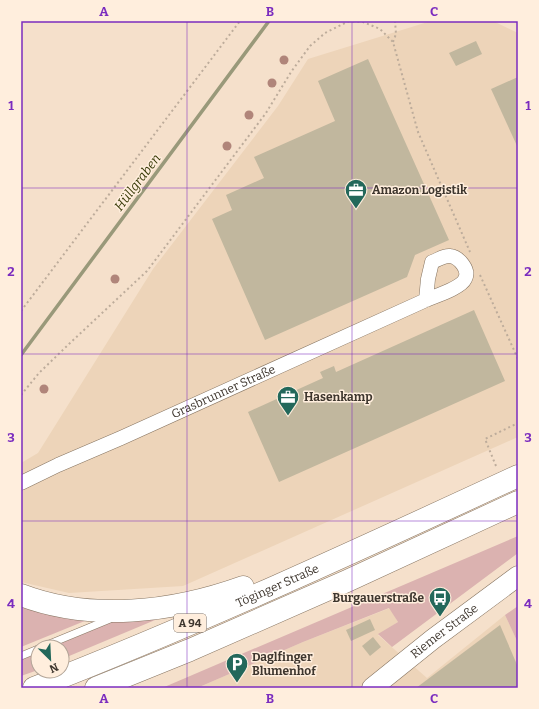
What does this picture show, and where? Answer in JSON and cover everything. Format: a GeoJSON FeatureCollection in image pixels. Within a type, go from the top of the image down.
{"type":"FeatureCollection","features":[{"type":"Feature","properties":{"kind":"highway","name":"Töginger Straße"},"geometry":{"type":"LineString","coordinates":[[34,688],[80,670],[344,557],[518,476]]}},
{"type":"Feature","properties":{"kind":"highway","name":"Töginger Straße"},"geometry":{"type":"LineString","coordinates":[[96,688],[190,650],[340,584],[518,502]]}},
{"type":"Feature","properties":{"kind":"highway"},"geometry":{"type":"LineString","coordinates":[[21,595],[33,600],[71,608],[129,611],[165,607],[200,600],[233,591],[311,560],[344,557]]}},
{"type":"Feature","properties":{"kind":"street","name":"Grasbrunner Straße"},"geometry":{"type":"LineString","coordinates":[[21,483],[426,300]]}},
{"type":"Feature","properties":{"kind":"street","name":"Riemer Straße"},"geometry":{"type":"LineString","coordinates":[[372,688],[433,639],[518,576]]}},
{"type":"Feature","properties":{"kind":"lane"},"geometry":{"type":"LineString","coordinates":[[61,639],[129,611]]}},
{"type":"Feature","properties":{"kind":"path"},"geometry":{"type":"LineString","coordinates":[[21,311],[240,21]]}},
{"type":"Feature","properties":{"kind":"path"},"geometry":{"type":"LineString","coordinates":[[21,395],[39,373],[147,272],[266,113],[310,46],[325,33],[349,21],[363,22],[380,29],[393,42],[418,132],[471,255]]}},
{"type":"Feature","properties":{"kind":"path"},"geometry":{"type":"LineString","coordinates":[[393,42],[396,34],[395,21]]}},
{"type":"Feature","properties":{"kind":"path"},"geometry":{"type":"LineString","coordinates":[[477,269],[518,359]]}},
{"type":"Feature","properties":{"kind":"path"},"geometry":{"type":"LineString","coordinates":[[496,466],[485,439],[518,423]]}},
{"type":"Feature","properties":{"kind":"shaded area"},"geometry":{"type":"Polygon","coordinates":[[[431,21],[493,21],[518,33],[518,437],[183,586],[69,593],[21,582],[21,463],[38,453],[153,269],[278,106],[308,59],[431,21]]]}},
{"type":"Feature","properties":{"kind":"shaded area"},"geometry":{"type":"Polygon","coordinates":[[[518,536],[518,553],[392,647],[378,634],[398,622],[389,608],[303,642],[197,688],[162,688],[518,536]]]}},
{"type":"Feature","properties":{"kind":"shaded area"},"geometry":{"type":"Polygon","coordinates":[[[21,601],[97,616],[41,639],[30,639],[30,643],[21,647],[21,601]]]}},
{"type":"Feature","properties":{"kind":"shaded area"},"geometry":{"type":"Polygon","coordinates":[[[191,605],[70,656],[70,639],[131,614],[191,605]]]}},
{"type":"Feature","properties":{"kind":"shaded area"},"geometry":{"type":"Polygon","coordinates":[[[518,606],[518,643],[505,615],[518,606]]]}},
{"type":"Feature","properties":{"kind":"shaded area"},"geometry":{"type":"Polygon","coordinates":[[[390,608],[398,622],[378,635],[427,678],[505,615],[518,643],[518,688],[197,688],[303,642],[390,608]]]}},
{"type":"Feature","properties":{"kind":"shaded area"},"geometry":{"type":"Polygon","coordinates":[[[30,656],[30,673],[21,676],[21,660],[30,656]]]}},
{"type":"Feature","properties":{"kind":"building"},"geometry":{"type":"Polygon","coordinates":[[[476,41],[482,54],[456,66],[449,53],[476,41]]]}},
{"type":"Feature","properties":{"kind":"building"},"geometry":{"type":"Polygon","coordinates":[[[368,59],[449,240],[415,255],[407,277],[265,340],[212,219],[232,210],[226,195],[264,178],[254,157],[335,121],[318,81],[368,59]]]}},
{"type":"Feature","properties":{"kind":"building"},"geometry":{"type":"Polygon","coordinates":[[[518,77],[518,148],[491,89],[518,77]]]}},
{"type":"Feature","properties":{"kind":"building"},"geometry":{"type":"Polygon","coordinates":[[[474,310],[505,381],[279,482],[248,412],[323,378],[320,372],[334,366],[336,372],[474,310]]]}},
{"type":"Feature","properties":{"kind":"building"},"geometry":{"type":"Polygon","coordinates":[[[370,619],[375,630],[351,641],[346,630],[370,619]]]}},
{"type":"Feature","properties":{"kind":"building"},"geometry":{"type":"Polygon","coordinates":[[[500,625],[518,667],[518,688],[416,688],[500,625]]]}},
{"type":"Feature","properties":{"kind":"building"},"geometry":{"type":"Polygon","coordinates":[[[373,637],[381,647],[370,656],[362,646],[373,637]]]}},
{"type":"Feature","properties":{"kind":"waterway","name":"Hüllgraben"},"geometry":{"type":"LineString","coordinates":[[21,355],[269,21]]}},
{"type":"Feature","properties":{"kind":"place","name":"Amazon Logistik"},"geometry":{"type":"Point","coordinates":[356,210]}},
{"type":"Feature","properties":{"kind":"place","name":"Hasenkamp"},"geometry":{"type":"Point","coordinates":[288,416]}},
{"type":"Feature","properties":{"kind":"place","name":"Burgauerstraße"},"geometry":{"type":"Point","coordinates":[440,618]}},
{"type":"Feature","properties":{"kind":"place","name":"Daglfinger Blumenhof"},"geometry":{"type":"Point","coordinates":[237,684]}}]}
